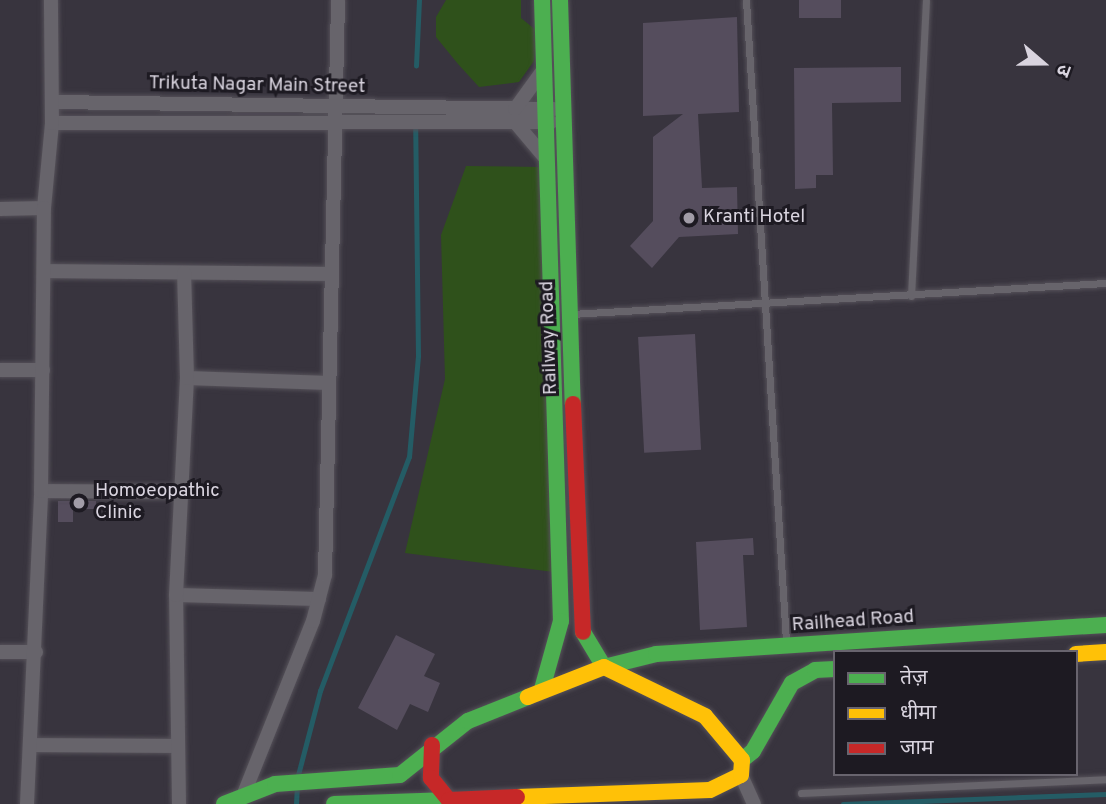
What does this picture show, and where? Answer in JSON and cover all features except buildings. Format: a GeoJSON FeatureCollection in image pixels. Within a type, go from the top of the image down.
{"type":"FeatureCollection","features":[{"type":"Feature","properties":{"kind":"main road"},"geometry":{"type":"LineString","coordinates":[[542,0],[561,621],[542,688]]}},
{"type":"Feature","properties":{"kind":"main road","name":"Railway Road"},"geometry":{"type":"LineString","coordinates":[[560,0],[580,626],[586,644],[604,667]]}},
{"type":"Feature","properties":{"kind":"main road"},"geometry":{"type":"LineString","coordinates":[[558,512],[577,511]]}},
{"type":"Feature","properties":{"kind":"main road","name":"Railhead Road"},"geometry":{"type":"LineString","coordinates":[[400,775],[432,745],[468,722],[542,688],[604,667],[656,654],[787,648],[1106,625]]}},
{"type":"Feature","properties":{"kind":"main road"},"geometry":{"type":"LineString","coordinates":[[1078,654],[1106,652]]}},
{"type":"Feature","properties":{"kind":"main road"},"geometry":{"type":"LineString","coordinates":[[604,667],[705,716],[742,767]]}},
{"type":"Feature","properties":{"kind":"main road"},"geometry":{"type":"LineString","coordinates":[[336,804],[683,794],[710,790],[742,767],[792,683],[815,670],[833,668]]}},
{"type":"Feature","properties":{"kind":"main road"},"geometry":{"type":"LineString","coordinates":[[432,745],[431,778],[449,800]]}},
{"type":"Feature","properties":{"kind":"main road"},"geometry":{"type":"LineString","coordinates":[[224,804],[275,784],[400,775]]}},
{"type":"Feature","properties":{"kind":"street"},"geometry":{"type":"LineString","coordinates":[[27,804],[36,652],[41,491],[46,271],[44,208],[52,123],[51,0]]}},
{"type":"Feature","properties":{"kind":"street"},"geometry":{"type":"LineString","coordinates":[[243,796],[319,599],[328,540],[330,274],[337,114],[338,0]]}},
{"type":"Feature","properties":{"kind":"street"},"geometry":{"type":"LineString","coordinates":[[544,69],[515,115],[547,160]]}},
{"type":"Feature","properties":{"kind":"street","name":"Trikuta Nagar Main Street"},"geometry":{"type":"LineString","coordinates":[[52,102],[337,114],[563,115]]}},
{"type":"Feature","properties":{"kind":"street"},"geometry":{"type":"LineString","coordinates":[[52,123],[337,114]]}},
{"type":"Feature","properties":{"kind":"street"},"geometry":{"type":"LineString","coordinates":[[0,209],[44,208]]}},
{"type":"Feature","properties":{"kind":"street"},"geometry":{"type":"LineString","coordinates":[[46,271],[330,274]]}},
{"type":"Feature","properties":{"kind":"street"},"geometry":{"type":"LineString","coordinates":[[179,804],[176,595],[187,378],[184,273]]}},
{"type":"Feature","properties":{"kind":"street"},"geometry":{"type":"LineString","coordinates":[[0,370],[43,370]]}},
{"type":"Feature","properties":{"kind":"street"},"geometry":{"type":"LineString","coordinates":[[187,378],[329,383]]}},
{"type":"Feature","properties":{"kind":"street"},"geometry":{"type":"LineString","coordinates":[[41,491],[183,492]]}},
{"type":"Feature","properties":{"kind":"street"},"geometry":{"type":"LineString","coordinates":[[176,595],[319,599]]}},
{"type":"Feature","properties":{"kind":"street"},"geometry":{"type":"LineString","coordinates":[[0,652],[36,652]]}},
{"type":"Feature","properties":{"kind":"street"},"geometry":{"type":"LineString","coordinates":[[30,745],[177,746]]}},
{"type":"Feature","properties":{"kind":"street"},"geometry":{"type":"LineString","coordinates":[[742,767],[752,799]]}},
{"type":"Feature","properties":{"kind":"street"},"geometry":{"type":"LineString","coordinates":[[391,802],[400,775]]}},
{"type":"Feature","properties":{"kind":"lane"},"geometry":{"type":"LineString","coordinates":[[746,0],[787,648]]}},
{"type":"Feature","properties":{"kind":"lane"},"geometry":{"type":"LineString","coordinates":[[911,296],[926,0]]}},
{"type":"Feature","properties":{"kind":"lane"},"geometry":{"type":"LineString","coordinates":[[570,314],[764,306],[1106,283]]}},
{"type":"Feature","properties":{"kind":"lane"},"geometry":{"type":"LineString","coordinates":[[801,793],[1106,779]]}},
{"type":"Feature","properties":{"kind":"green space"},"geometry":{"type":"Polygon","coordinates":[[[446,0],[521,0],[521,18],[537,31],[534,61],[519,82],[479,87],[458,64],[436,37],[436,17],[446,0]]]}},
{"type":"Feature","properties":{"kind":"green space"},"geometry":{"type":"Polygon","coordinates":[[[466,166],[541,167],[554,572],[405,553],[445,379],[441,235],[466,166]]]}},
{"type":"Feature","properties":{"kind":"waterway"},"geometry":{"type":"LineString","coordinates":[[416,66],[419,0]]}},
{"type":"Feature","properties":{"kind":"waterway"},"geometry":{"type":"LineString","coordinates":[[298,775],[320,691],[409,457],[418,356],[415,125]]}},
{"type":"Feature","properties":{"kind":"waterway"},"geometry":{"type":"LineString","coordinates":[[296,804],[297,787]]}},
{"type":"Feature","properties":{"kind":"waterway"},"geometry":{"type":"LineString","coordinates":[[843,804],[1106,794]]}},
{"type":"Feature","properties":{"kind":"traffic: fast"},"geometry":{"type":"LineString","coordinates":[[542,0],[561,621],[542,689]]}},
{"type":"Feature","properties":{"kind":"traffic: fast"},"geometry":{"type":"LineString","coordinates":[[560,0],[573,404]]}},
{"type":"Feature","properties":{"kind":"traffic: fast"},"geometry":{"type":"LineString","coordinates":[[583,632],[604,667],[656,654],[1106,625]]}},
{"type":"Feature","properties":{"kind":"traffic: fast"},"geometry":{"type":"LineString","coordinates":[[742,760],[753,751],[792,683],[815,670],[833,669]]}},
{"type":"Feature","properties":{"kind":"traffic: fast"},"geometry":{"type":"LineString","coordinates":[[224,804],[275,784],[400,775],[468,721],[528,697]]}},
{"type":"Feature","properties":{"kind":"traffic: fast"},"geometry":{"type":"LineString","coordinates":[[334,804],[449,800]]}},
{"type":"Feature","properties":{"kind":"traffic: slow"},"geometry":{"type":"LineString","coordinates":[[1078,654],[1106,652]]}},
{"type":"Feature","properties":{"kind":"traffic: slow"},"geometry":{"type":"LineString","coordinates":[[517,797],[710,790],[741,775],[742,760],[705,716],[604,667],[528,697]]}},
{"type":"Feature","properties":{"kind":"traffic: jam"},"geometry":{"type":"LineString","coordinates":[[573,404],[583,632]]}},
{"type":"Feature","properties":{"kind":"traffic: jam"},"geometry":{"type":"LineString","coordinates":[[432,745],[431,778],[449,800],[517,797]]}},
{"type":"Feature","properties":{"kind":"place","name":"Kranti Hotel"},"geometry":{"type":"Point","coordinates":[689,218]}},
{"type":"Feature","properties":{"kind":"place","name":"Homoeopathic Clinic"},"geometry":{"type":"Point","coordinates":[79,503]}}]}
